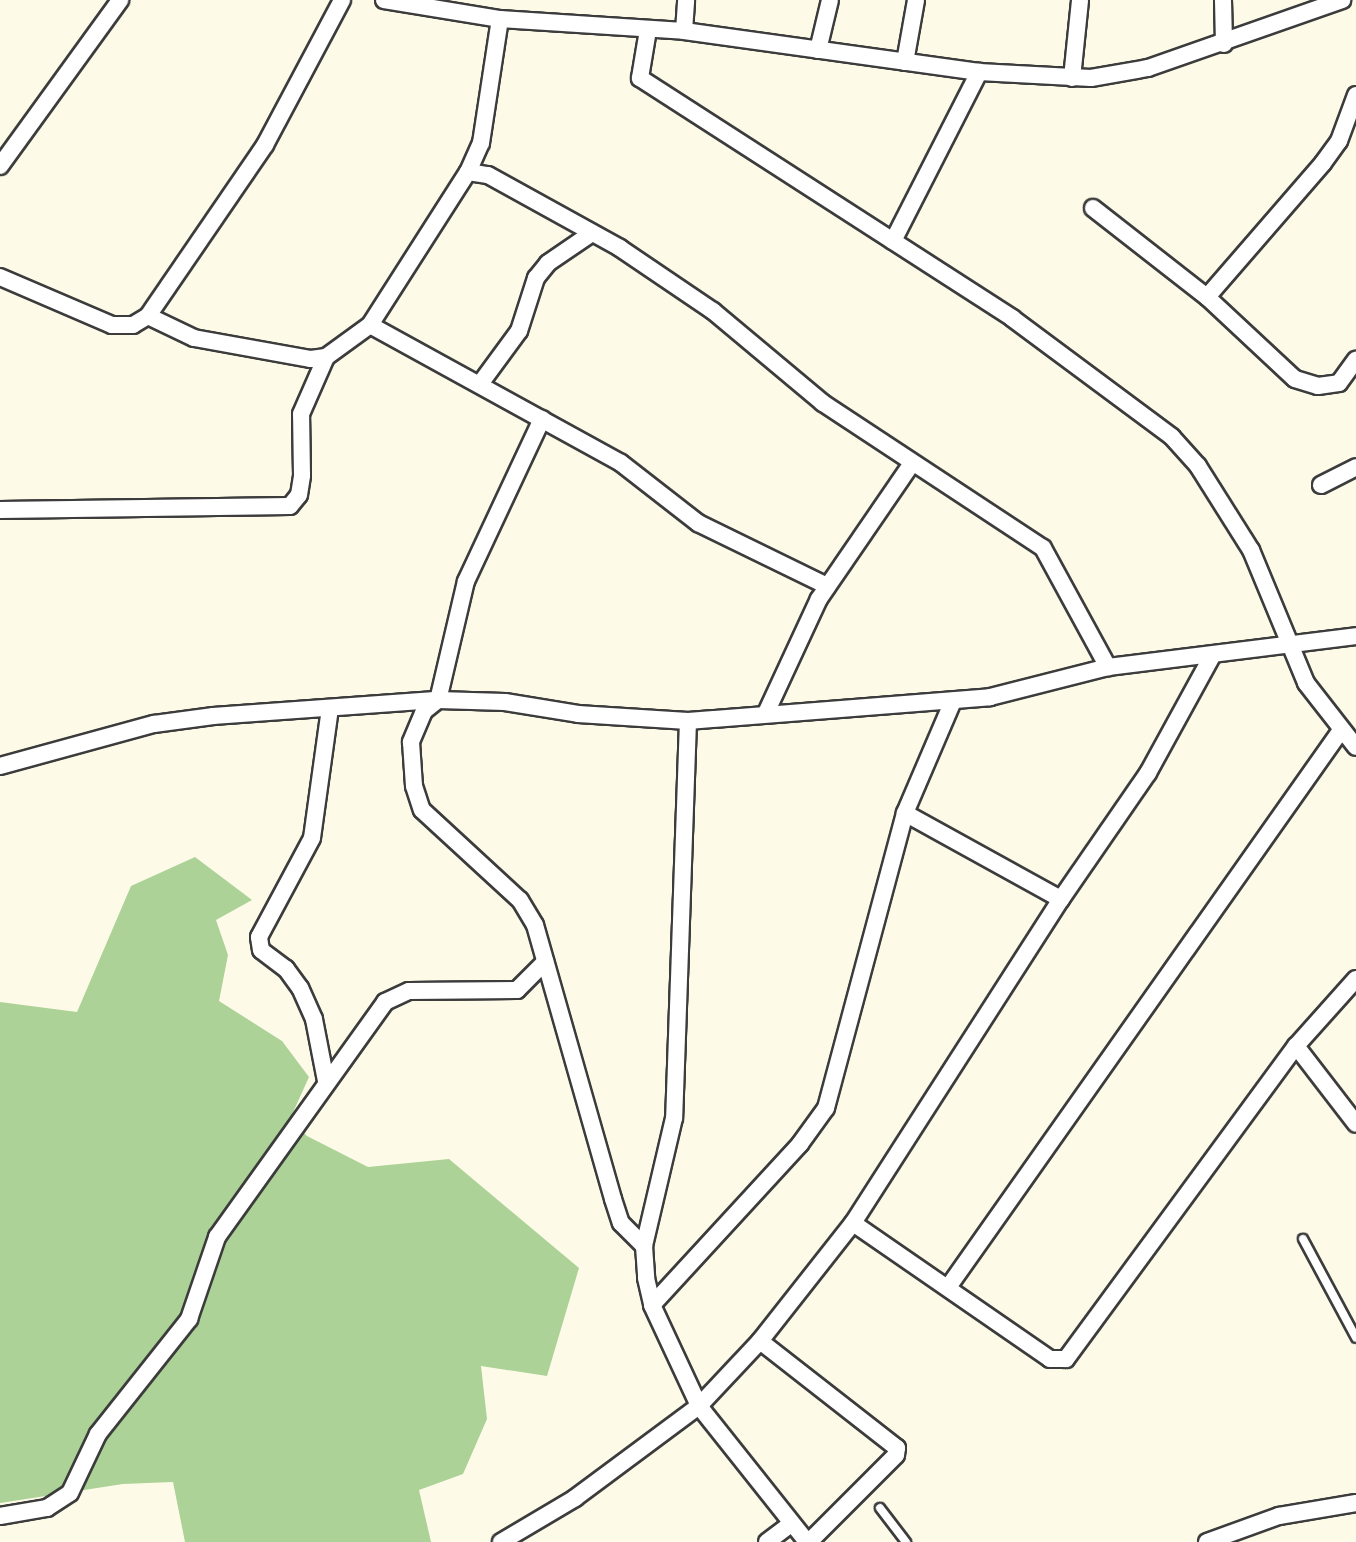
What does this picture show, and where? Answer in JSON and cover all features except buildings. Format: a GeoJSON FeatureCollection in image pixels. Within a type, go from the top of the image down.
{"type":"FeatureCollection","features":[{"type":"Feature","properties":{"kind":"street"},"geometry":{"type":"LineString","coordinates":[[0,166],[120,0]]}},
{"type":"Feature","properties":{"kind":"street"},"geometry":{"type":"LineString","coordinates":[[0,277],[112,324],[133,325],[148,316],[265,145],[342,0]]}},
{"type":"Feature","properties":{"kind":"street"},"geometry":{"type":"LineString","coordinates":[[384,0],[458,6],[500,19],[684,31],[979,72],[1072,78],[1121,75],[1224,44],[1342,0]]}},
{"type":"Feature","properties":{"kind":"street"},"geometry":{"type":"LineString","coordinates":[[684,31],[686,0]]}},
{"type":"Feature","properties":{"kind":"street"},"geometry":{"type":"LineString","coordinates":[[818,50],[830,0]]}},
{"type":"Feature","properties":{"kind":"street"},"geometry":{"type":"LineString","coordinates":[[905,62],[916,0]]}},
{"type":"Feature","properties":{"kind":"street"},"geometry":{"type":"LineString","coordinates":[[1072,78],[1080,0]]}},
{"type":"Feature","properties":{"kind":"street"},"geometry":{"type":"LineString","coordinates":[[1223,0],[1224,44]]}},
{"type":"Feature","properties":{"kind":"street"},"geometry":{"type":"LineString","coordinates":[[0,510],[290,506],[302,475],[301,414],[327,357],[370,325],[468,172],[481,143],[500,19]]}},
{"type":"Feature","properties":{"kind":"street"},"geometry":{"type":"LineString","coordinates":[[648,30],[640,78],[1012,318],[1172,437],[1198,466],[1251,550],[1306,683],[1356,747]]}},
{"type":"Feature","properties":{"kind":"street"},"geometry":{"type":"LineString","coordinates":[[893,242],[979,72]]}},
{"type":"Feature","properties":{"kind":"street"},"geometry":{"type":"LineString","coordinates":[[1207,296],[1323,163],[1339,141],[1356,95]]}},
{"type":"Feature","properties":{"kind":"street"},"geometry":{"type":"LineString","coordinates":[[481,143],[488,175]]}},
{"type":"Feature","properties":{"kind":"street"},"geometry":{"type":"LineString","coordinates":[[468,172],[488,175],[592,233],[713,312],[797,383],[912,463],[1043,548],[1108,667]]}},
{"type":"Feature","properties":{"kind":"street"},"geometry":{"type":"LineString","coordinates":[[1093,208],[1207,296],[1296,379],[1318,386],[1339,383],[1356,360]]}},
{"type":"Feature","properties":{"kind":"street"},"geometry":{"type":"LineString","coordinates":[[480,384],[519,331],[536,278],[548,263],[592,233]]}},
{"type":"Feature","properties":{"kind":"street"},"geometry":{"type":"LineString","coordinates":[[148,316],[194,338],[311,359],[327,357]]}},
{"type":"Feature","properties":{"kind":"street"},"geometry":{"type":"LineString","coordinates":[[370,325],[621,463],[698,523],[827,586]]}},
{"type":"Feature","properties":{"kind":"street"},"geometry":{"type":"LineString","coordinates":[[542,419],[466,581],[438,700],[424,712],[411,741],[414,786],[422,810],[520,900],[535,925],[621,1223],[644,1246]]}},
{"type":"Feature","properties":{"kind":"street"},"geometry":{"type":"LineString","coordinates":[[766,713],[827,586],[912,463]]}},
{"type":"Feature","properties":{"kind":"street"},"geometry":{"type":"LineString","coordinates":[[1321,485],[1356,467]]}},
{"type":"Feature","properties":{"kind":"street"},"geometry":{"type":"LineString","coordinates":[[0,766],[153,724],[438,700],[505,702],[578,714],[688,721],[990,697],[1108,667],[1293,647],[1356,635]]}},
{"type":"Feature","properties":{"kind":"street"},"geometry":{"type":"LineString","coordinates":[[501,1542],[575,1498],[699,1406],[760,1341],[853,1223],[1061,899],[1148,773],[1212,656]]}},
{"type":"Feature","properties":{"kind":"street"},"geometry":{"type":"LineString","coordinates":[[652,1305],[800,1144],[826,1108],[905,813],[953,701]]}},
{"type":"Feature","properties":{"kind":"street"},"geometry":{"type":"LineString","coordinates":[[327,1081],[314,1019],[300,988],[286,969],[261,950],[259,937],[312,838],[330,708]]}},
{"type":"Feature","properties":{"kind":"street"},"geometry":{"type":"LineString","coordinates":[[688,721],[674,1118],[644,1246],[652,1305],[699,1406],[808,1542],[896,1455],[897,1448],[760,1341]]}},
{"type":"Feature","properties":{"kind":"street"},"geometry":{"type":"LineString","coordinates":[[949,1286],[1341,730]]}},
{"type":"Feature","properties":{"kind":"street"},"geometry":{"type":"LineString","coordinates":[[905,813],[1061,899]]}},
{"type":"Feature","properties":{"kind":"street"},"geometry":{"type":"LineString","coordinates":[[0,1516],[47,1508],[70,1493],[97,1434],[189,1319],[217,1237],[239,1211],[253,1182],[311,1110],[327,1081],[395,995],[517,990],[545,962]]}},
{"type":"Feature","properties":{"kind":"street"},"geometry":{"type":"LineString","coordinates":[[853,1223],[949,1286],[1050,1359],[1066,1359],[1296,1046],[1356,979]]}},
{"type":"Feature","properties":{"kind":"street"},"geometry":{"type":"LineString","coordinates":[[1296,1046],[1356,1124]]}},
{"type":"Feature","properties":{"kind":"street"},"geometry":{"type":"LineString","coordinates":[[1207,1542],[1279,1516],[1356,1503]]}},
{"type":"Feature","properties":{"kind":"street"},"geometry":{"type":"LineString","coordinates":[[767,1542],[791,1524]]}},
{"type":"Feature","properties":{"kind":"lane"},"geometry":{"type":"LineString","coordinates":[[1303,1239],[1356,1338]]}},
{"type":"Feature","properties":{"kind":"lane"},"geometry":{"type":"LineString","coordinates":[[880,1508],[906,1542]]}},
{"type":"Feature","properties":{"kind":"green space"},"geometry":{"type":"Polygon","coordinates":[[[195,857],[252,900],[216,920],[228,955],[219,1001],[282,1041],[309,1077],[290,1119],[307,1136],[368,1167],[449,1159],[579,1268],[547,1376],[481,1366],[487,1419],[463,1474],[419,1490],[431,1542],[185,1542],[173,1482],[123,1484],[0,1503],[0,1002],[77,1012],[131,886],[195,857]]]}}]}
